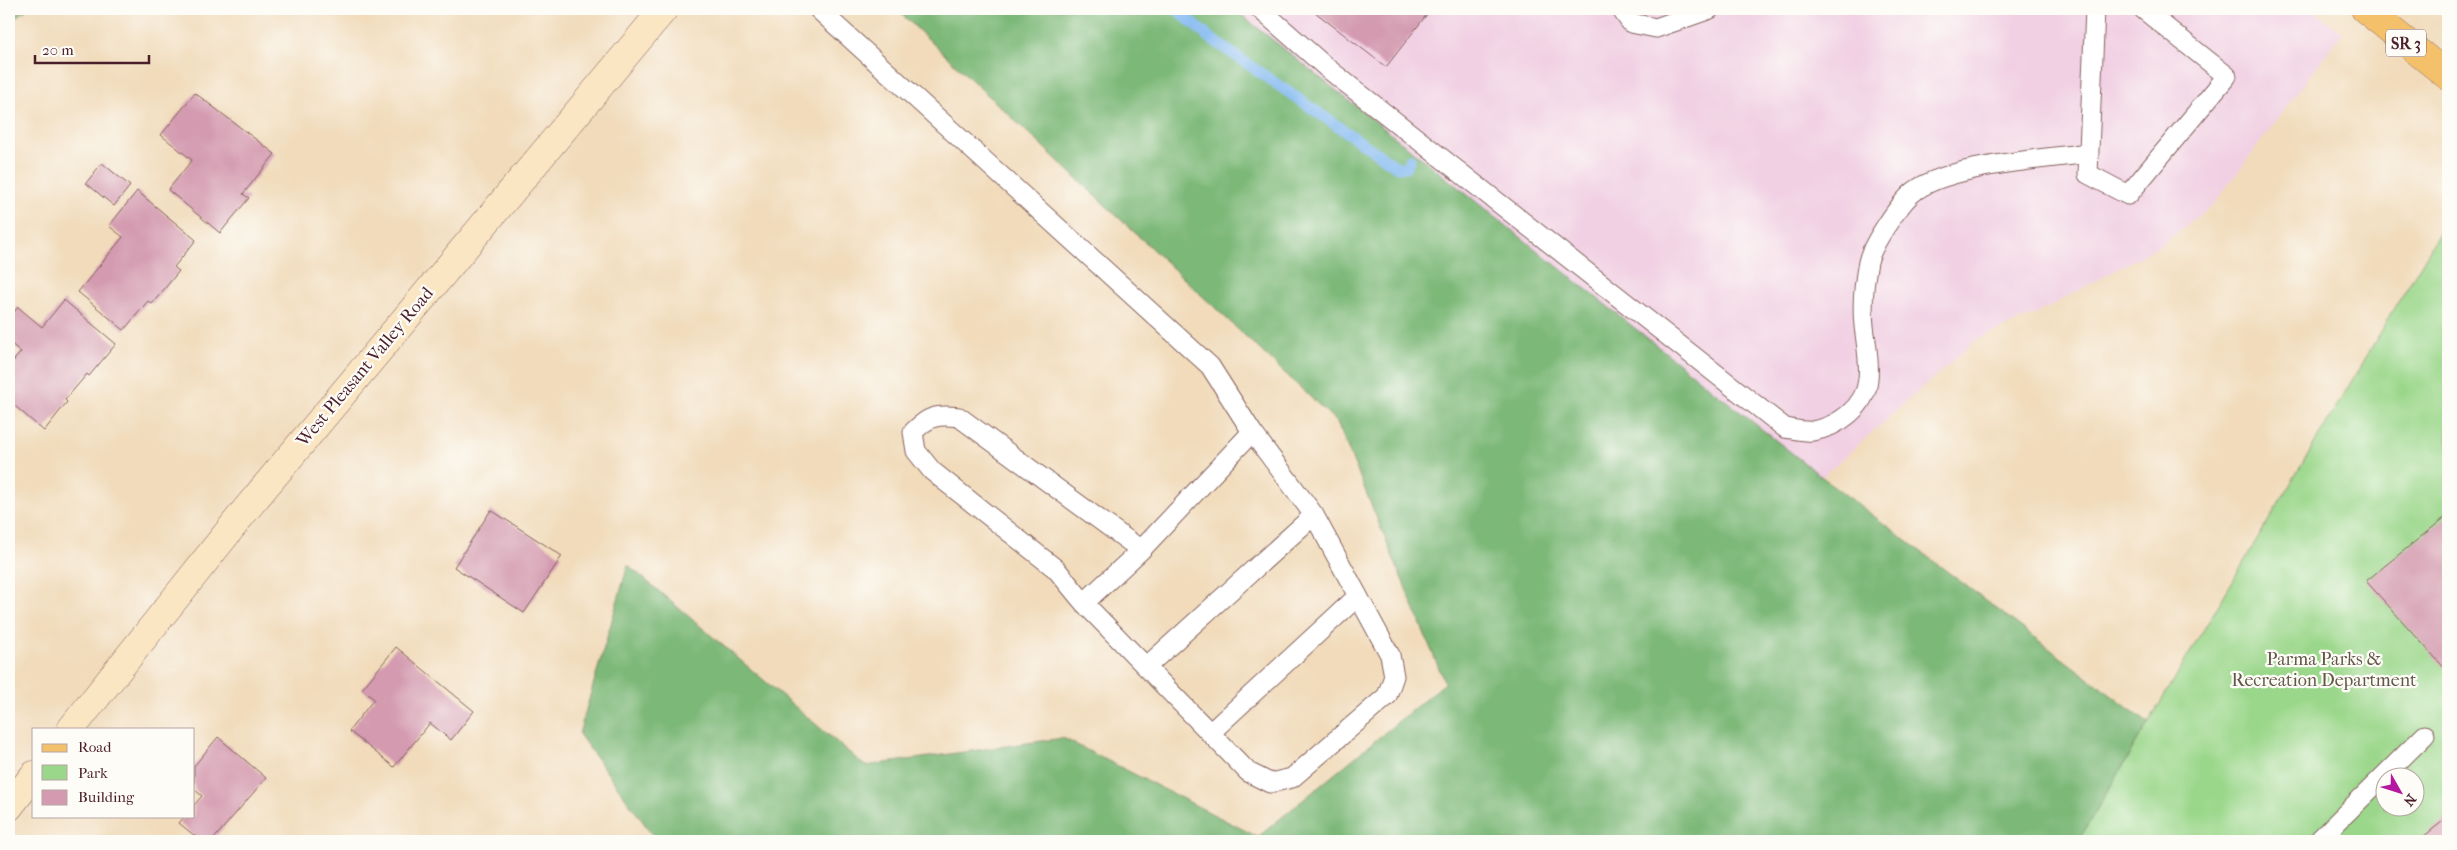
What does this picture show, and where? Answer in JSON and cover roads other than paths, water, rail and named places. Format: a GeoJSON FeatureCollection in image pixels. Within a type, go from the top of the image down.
{"type":"FeatureCollection","features":[{"type":"Feature","properties":{"kind":"main road","name":"West Pleasant Valley Road"},"geometry":{"type":"LineString","coordinates":[[72,728],[248,507],[664,9]]}},
{"type":"Feature","properties":{"kind":"main road","name":"SR 3"},"geometry":{"type":"LineString","coordinates":[[2365,9],[2448,76]]}},
{"type":"Feature","properties":{"kind":"main road"},"geometry":{"type":"LineString","coordinates":[[9,806],[32,777]]}},
{"type":"Feature","properties":{"kind":"lane"},"geometry":{"type":"LineString","coordinates":[[818,9],[1210,366],[1252,432],[1314,515],[1390,655],[1394,676],[1387,696],[1292,778],[1270,783],[1248,772],[1084,603],[1056,569],[932,471],[916,451],[913,432],[924,420],[940,415],[959,417],[1141,550]]}},
{"type":"Feature","properties":{"kind":"lane"},"geometry":{"type":"LineString","coordinates":[[1260,9],[1327,68],[1785,428],[1810,431],[1837,424],[1864,396],[1868,379],[1864,323],[1864,289],[1869,260],[1885,228],[1910,194],[1928,184],[1963,171],[2089,153]]}},
{"type":"Feature","properties":{"kind":"lane"},"geometry":{"type":"LineString","coordinates":[[1621,9],[1632,23],[1656,28],[1710,9]]}},
{"type":"Feature","properties":{"kind":"lane"},"geometry":{"type":"LineString","coordinates":[[2095,9],[2088,174],[2128,195],[2227,76],[2143,9]]}},
{"type":"Feature","properties":{"kind":"lane"},"geometry":{"type":"LineString","coordinates":[[1084,603],[1141,550],[1252,432]]}},
{"type":"Feature","properties":{"kind":"lane"},"geometry":{"type":"LineString","coordinates":[[1146,667],[1314,515]]}},
{"type":"Feature","properties":{"kind":"lane"},"geometry":{"type":"LineString","coordinates":[[1210,733],[1358,596]]}},
{"type":"Feature","properties":{"kind":"lane"},"geometry":{"type":"LineString","coordinates":[[2318,841],[2425,735]]}},
{"type":"Feature","properties":{"kind":"waterway"},"geometry":{"type":"LineString","coordinates":[[1176,9],[1210,38],[1397,167],[1406,167],[1410,159]]}},
{"type":"Feature","properties":{"kind":"park label","name":"Parma Parks & Recreation Department"},"geometry":{"type":"Point","coordinates":[2324,670]}}]}
